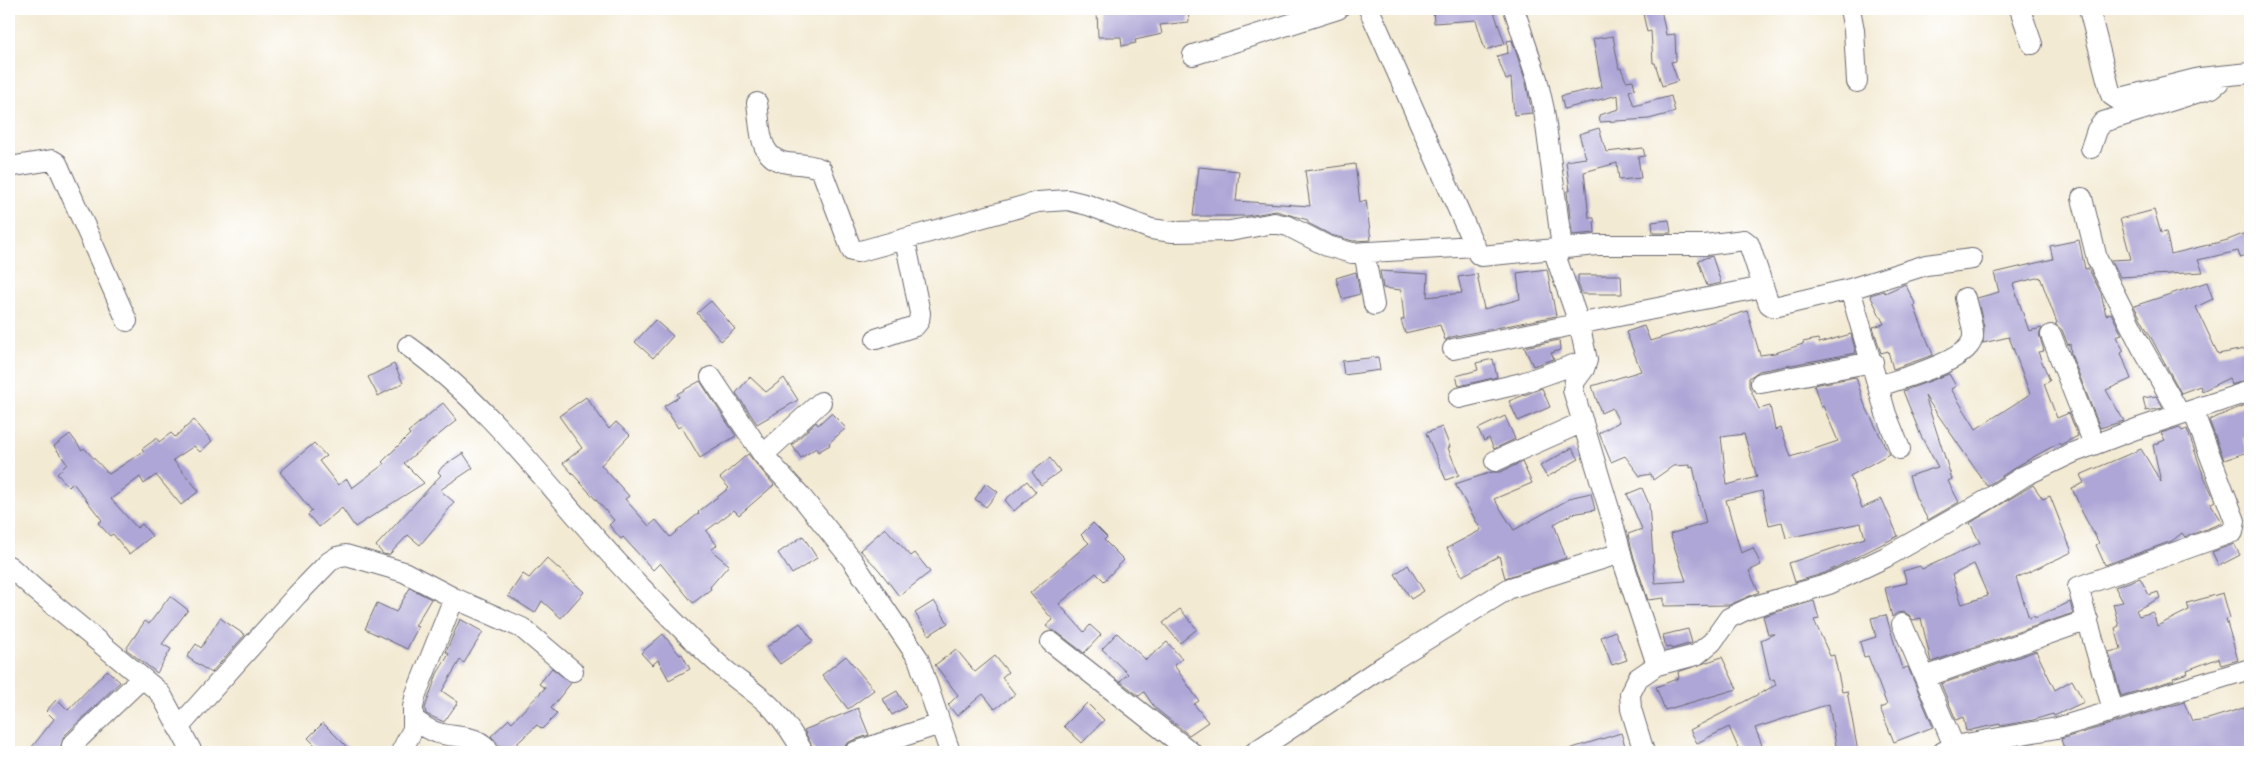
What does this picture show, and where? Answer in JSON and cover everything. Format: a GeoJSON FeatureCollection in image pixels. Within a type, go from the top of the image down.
{"type":"FeatureCollection","features":[{"type":"Feature","properties":{"kind":"street"},"geometry":{"type":"LineString","coordinates":[[1193,55],[1338,9]]}},
{"type":"Feature","properties":{"kind":"street"},"geometry":{"type":"LineString","coordinates":[[1369,9],[1478,254],[1483,257],[1598,246],[1705,245],[1744,240],[1749,244],[1769,304],[1774,308],[1850,289],[1926,266],[1972,259]]}},
{"type":"Feature","properties":{"kind":"street"},"geometry":{"type":"LineString","coordinates":[[1514,9],[1537,79],[1544,110],[1558,249],[1587,360],[1584,369],[1575,381],[1573,390],[1584,422],[1621,553],[1657,665]]}},
{"type":"Feature","properties":{"kind":"street"},"geometry":{"type":"LineString","coordinates":[[1850,9],[1854,30],[1857,82]]}},
{"type":"Feature","properties":{"kind":"street"},"geometry":{"type":"LineString","coordinates":[[2020,9],[2032,44]]}},
{"type":"Feature","properties":{"kind":"street"},"geometry":{"type":"LineString","coordinates":[[2089,9],[2111,95],[2114,98],[2121,99],[2200,78],[2250,73]]}},
{"type":"Feature","properties":{"kind":"street"},"geometry":{"type":"LineString","coordinates":[[2092,148],[2097,130],[2103,122],[2212,88],[2219,83],[2220,76]]}},
{"type":"Feature","properties":{"kind":"street"},"geometry":{"type":"LineString","coordinates":[[757,104],[764,151],[772,159],[814,166],[821,169],[852,251],[862,252],[1038,202],[1068,200],[1088,205],[1151,229],[1173,232],[1230,231],[1274,223],[1288,226],[1327,246],[1352,253],[1475,246]]}},
{"type":"Feature","properties":{"kind":"street"},"geometry":{"type":"LineString","coordinates":[[9,167],[52,160],[57,163],[127,321]]}},
{"type":"Feature","properties":{"kind":"street"},"geometry":{"type":"LineString","coordinates":[[2082,198],[2097,259],[2141,346],[2186,413],[2236,521],[2233,532],[2188,550],[2080,585],[2078,590],[2113,710]]}},
{"type":"Feature","properties":{"kind":"street"},"geometry":{"type":"LineString","coordinates":[[876,339],[915,326],[919,321],[920,313],[905,240]]}},
{"type":"Feature","properties":{"kind":"street"},"geometry":{"type":"LineString","coordinates":[[1364,252],[1374,305]]}},
{"type":"Feature","properties":{"kind":"street"},"geometry":{"type":"LineString","coordinates":[[1453,350],[1578,323],[1763,287]]}},
{"type":"Feature","properties":{"kind":"street"},"geometry":{"type":"LineString","coordinates":[[1850,289],[1873,362],[1886,414],[1900,449]]}},
{"type":"Feature","properties":{"kind":"street"},"geometry":{"type":"LineString","coordinates":[[1879,386],[1950,360],[1967,349],[1973,336],[1965,298]]}},
{"type":"Feature","properties":{"kind":"street"},"geometry":{"type":"LineString","coordinates":[[2051,334],[2094,444]]}},
{"type":"Feature","properties":{"kind":"street"},"geometry":{"type":"LineString","coordinates":[[408,346],[435,366],[499,428],[635,581],[687,634],[723,668],[773,708],[794,735],[804,752]]}},
{"type":"Feature","properties":{"kind":"street"},"geometry":{"type":"LineString","coordinates":[[1459,398],[1522,383],[1587,360]]}},
{"type":"Feature","properties":{"kind":"street"},"geometry":{"type":"LineString","coordinates":[[1761,383],[1873,362]]}},
{"type":"Feature","properties":{"kind":"street"},"geometry":{"type":"LineString","coordinates":[[711,377],[763,455],[800,496],[852,560],[918,658],[950,752]]}},
{"type":"Feature","properties":{"kind":"street"},"geometry":{"type":"LineString","coordinates":[[1644,752],[1631,709],[1630,694],[1638,678],[1657,665],[1696,655],[1712,642],[1729,618],[1752,607],[1829,584],[1886,557],[1987,500],[2024,476],[2094,444],[2250,391]]}},
{"type":"Feature","properties":{"kind":"street"},"geometry":{"type":"LineString","coordinates":[[763,455],[821,402]]}},
{"type":"Feature","properties":{"kind":"street"},"geometry":{"type":"LineString","coordinates":[[1495,461],[1584,422]]}},
{"type":"Feature","properties":{"kind":"street"},"geometry":{"type":"LineString","coordinates":[[1255,752],[1385,665],[1510,588],[1621,553]]}},
{"type":"Feature","properties":{"kind":"street"},"geometry":{"type":"LineString","coordinates":[[178,728],[329,562],[337,557],[346,555],[404,572],[454,598],[522,628],[573,671]]}},
{"type":"Feature","properties":{"kind":"street"},"geometry":{"type":"LineString","coordinates":[[9,566],[162,696],[192,752]]}},
{"type":"Feature","properties":{"kind":"street"},"geometry":{"type":"LineString","coordinates":[[402,752],[413,729],[413,707],[416,694],[454,598]]}},
{"type":"Feature","properties":{"kind":"street"},"geometry":{"type":"LineString","coordinates":[[1925,677],[2088,620]]}},
{"type":"Feature","properties":{"kind":"street"},"geometry":{"type":"LineString","coordinates":[[1902,624],[1925,677],[1948,749],[2056,728],[2113,710],[2150,701],[2250,669]]}},
{"type":"Feature","properties":{"kind":"street"},"geometry":{"type":"LineString","coordinates":[[1052,642],[1192,752]]}},
{"type":"Feature","properties":{"kind":"street"},"geometry":{"type":"LineString","coordinates":[[71,752],[72,745],[142,679]]}},
{"type":"Feature","properties":{"kind":"street"},"geometry":{"type":"LineString","coordinates":[[414,719],[436,732],[474,740],[486,746],[489,752]]}},
{"type":"Feature","properties":{"kind":"street"},"geometry":{"type":"LineString","coordinates":[[855,752],[940,724]]}},
{"type":"Feature","properties":{"kind":"building"},"geometry":{"type":"Polygon","coordinates":[[[1188,9],[1189,22],[1160,25],[1162,34],[1135,40],[1136,43],[1122,46],[1121,37],[1098,37],[1097,10],[1188,9]]]}},
{"type":"Feature","properties":{"kind":"building"},"geometry":{"type":"Polygon","coordinates":[[[1433,9],[1493,9],[1505,44],[1485,50],[1476,20],[1434,23],[1433,9]]]}},
{"type":"Feature","properties":{"kind":"building"},"geometry":{"type":"Polygon","coordinates":[[[1642,9],[1661,9],[1666,35],[1675,34],[1676,61],[1671,62],[1678,81],[1662,86],[1655,63],[1653,63],[1651,31],[1647,32],[1642,9]]]}},
{"type":"Feature","properties":{"kind":"building"},"geometry":{"type":"Polygon","coordinates":[[[1613,36],[1619,69],[1621,68],[1626,81],[1633,80],[1635,89],[1629,91],[1634,106],[1671,96],[1675,112],[1649,119],[1600,122],[1599,115],[1619,109],[1618,95],[1564,109],[1561,96],[1602,87],[1593,39],[1613,36]]]}},
{"type":"Feature","properties":{"kind":"building"},"geometry":{"type":"Polygon","coordinates":[[[1512,40],[1526,82],[1532,113],[1514,115],[1511,78],[1506,80],[1497,56],[1508,53],[1507,41],[1512,40]]]}},
{"type":"Feature","properties":{"kind":"building"},"geometry":{"type":"Polygon","coordinates":[[[1599,128],[1606,152],[1643,148],[1645,156],[1638,157],[1641,178],[1619,180],[1617,163],[1584,172],[1589,218],[1594,218],[1595,233],[1572,235],[1567,191],[1570,191],[1566,161],[1586,158],[1579,134],[1599,128]]]}},
{"type":"Feature","properties":{"kind":"building"},"geometry":{"type":"Polygon","coordinates":[[[1355,164],[1360,202],[1366,200],[1371,240],[1353,241],[1331,235],[1308,223],[1308,220],[1276,211],[1247,216],[1193,216],[1199,167],[1239,171],[1236,201],[1310,206],[1305,171],[1355,164]]]}},
{"type":"Feature","properties":{"kind":"building"},"geometry":{"type":"Polygon","coordinates":[[[2154,210],[2161,233],[2166,232],[2171,254],[2228,240],[2250,231],[2250,253],[2240,257],[2238,251],[2198,260],[2203,272],[2120,277],[2111,260],[2131,259],[2120,219],[2154,210]]]}},
{"type":"Feature","properties":{"kind":"building"},"geometry":{"type":"Polygon","coordinates":[[[1669,220],[1671,233],[1653,233],[1652,222],[1669,220]]]}},
{"type":"Feature","properties":{"kind":"building"},"geometry":{"type":"Polygon","coordinates":[[[2079,240],[2085,269],[2088,268],[2101,293],[2106,315],[2111,313],[2122,335],[2116,337],[2124,351],[2121,353],[2131,379],[2106,390],[2124,421],[2100,428],[2071,354],[2070,344],[2068,345],[2062,330],[2055,324],[2057,323],[2040,277],[2013,284],[2029,331],[2042,328],[2039,334],[2044,351],[2038,352],[2050,381],[2044,384],[2057,418],[2069,413],[2078,436],[2060,445],[2059,443],[2019,465],[1987,486],[1925,396],[1952,479],[1948,481],[1959,502],[1928,520],[1916,498],[1909,476],[1938,467],[1921,436],[1903,391],[1949,374],[1956,386],[1951,389],[1976,429],[2030,394],[2009,337],[1983,343],[1984,327],[1977,298],[1999,292],[1994,273],[2053,259],[2050,246],[2079,240]]]}},
{"type":"Feature","properties":{"kind":"building"},"geometry":{"type":"Polygon","coordinates":[[[1712,256],[1721,283],[1707,286],[1698,260],[1712,256]]]}},
{"type":"Feature","properties":{"kind":"building"},"geometry":{"type":"Polygon","coordinates":[[[1547,269],[1556,316],[1451,337],[1445,340],[1440,325],[1405,333],[1401,320],[1404,319],[1401,290],[1383,288],[1380,271],[1428,274],[1427,297],[1462,293],[1458,277],[1477,274],[1484,309],[1520,299],[1517,273],[1547,269]]]}},
{"type":"Feature","properties":{"kind":"building"},"geometry":{"type":"Polygon","coordinates":[[[1356,272],[1360,294],[1342,299],[1336,278],[1356,272]]]}},
{"type":"Feature","properties":{"kind":"building"},"geometry":{"type":"Polygon","coordinates":[[[1578,275],[1621,275],[1622,294],[1582,294],[1578,284],[1578,275]]]}},
{"type":"Feature","properties":{"kind":"building"},"geometry":{"type":"Polygon","coordinates":[[[2207,282],[2213,299],[2196,307],[2218,354],[2250,348],[2250,379],[2231,385],[2229,378],[2202,391],[2200,386],[2181,393],[2134,306],[2207,282]]]}},
{"type":"Feature","properties":{"kind":"building"},"geometry":{"type":"Polygon","coordinates":[[[1905,284],[1916,305],[1914,306],[1933,355],[1893,369],[1888,351],[1881,353],[1873,327],[1884,324],[1870,295],[1884,291],[1885,293],[1905,284]]]}},
{"type":"Feature","properties":{"kind":"building"},"geometry":{"type":"Polygon","coordinates":[[[711,301],[735,329],[721,341],[697,313],[711,301]]]}},
{"type":"Feature","properties":{"kind":"building"},"geometry":{"type":"Polygon","coordinates":[[[1747,311],[1760,355],[1775,353],[1803,344],[1803,342],[1818,339],[1819,343],[1851,334],[1856,353],[1759,371],[1749,378],[1749,386],[1759,409],[1770,406],[1775,430],[1781,428],[1791,457],[1838,441],[1823,406],[1821,407],[1814,385],[1856,377],[1864,403],[1889,454],[1850,476],[1862,508],[1882,499],[1898,536],[1825,573],[1795,582],[1789,563],[1865,538],[1861,523],[1786,538],[1782,522],[1769,525],[1762,491],[1726,500],[1741,553],[1753,548],[1761,565],[1749,571],[1759,592],[1729,605],[1664,606],[1664,598],[1648,600],[1628,534],[1642,529],[1627,494],[1642,488],[1649,504],[1655,583],[1686,581],[1670,534],[1706,523],[1693,467],[1690,468],[1690,465],[1673,466],[1653,480],[1651,474],[1640,476],[1625,456],[1611,462],[1599,433],[1619,422],[1612,408],[1601,413],[1592,386],[1641,371],[1626,332],[1644,326],[1650,341],[1747,311]],[[1744,434],[1721,437],[1727,485],[1757,477],[1744,434]]]}},
{"type":"Feature","properties":{"kind":"building"},"geometry":{"type":"Polygon","coordinates":[[[655,320],[673,336],[653,358],[635,342],[655,320]]]}},
{"type":"Feature","properties":{"kind":"building"},"geometry":{"type":"Polygon","coordinates":[[[1559,340],[1560,350],[1551,353],[1554,359],[1533,366],[1524,347],[1559,340]]]}},
{"type":"Feature","properties":{"kind":"building"},"geometry":{"type":"Polygon","coordinates":[[[1378,357],[1380,370],[1344,375],[1342,361],[1378,357]]]}},
{"type":"Feature","properties":{"kind":"building"},"geometry":{"type":"Polygon","coordinates":[[[1493,359],[1497,377],[1459,386],[1456,376],[1478,370],[1476,363],[1493,359]]]}},
{"type":"Feature","properties":{"kind":"building"},"geometry":{"type":"Polygon","coordinates":[[[394,364],[403,383],[378,396],[368,377],[394,364]]]}},
{"type":"Feature","properties":{"kind":"building"},"geometry":{"type":"Polygon","coordinates":[[[750,377],[766,392],[784,378],[798,400],[757,424],[736,393],[750,377]]]}},
{"type":"Feature","properties":{"kind":"building"},"geometry":{"type":"Polygon","coordinates":[[[700,381],[736,436],[700,458],[681,426],[678,428],[664,406],[679,397],[677,394],[700,381]]]}},
{"type":"Feature","properties":{"kind":"building"},"geometry":{"type":"Polygon","coordinates":[[[1542,388],[1550,407],[1518,421],[1509,401],[1542,388]]]}},
{"type":"Feature","properties":{"kind":"building"},"geometry":{"type":"Polygon","coordinates":[[[2156,396],[2163,408],[2146,411],[2143,398],[2156,396]]]}},
{"type":"Feature","properties":{"kind":"building"},"geometry":{"type":"Polygon","coordinates":[[[586,397],[609,429],[616,422],[630,435],[601,465],[629,496],[625,499],[649,526],[656,520],[670,537],[729,488],[720,478],[748,454],[774,485],[739,515],[734,510],[706,531],[717,545],[711,550],[729,565],[710,587],[711,589],[693,603],[660,563],[653,570],[623,537],[621,539],[609,525],[614,520],[563,463],[582,448],[559,416],[586,397]]]}},
{"type":"Feature","properties":{"kind":"building"},"geometry":{"type":"Polygon","coordinates":[[[443,403],[457,420],[404,463],[424,483],[355,527],[342,508],[319,527],[308,515],[312,511],[280,472],[314,443],[326,456],[319,461],[338,485],[347,479],[352,488],[384,464],[382,462],[410,434],[408,432],[443,403]]]}},
{"type":"Feature","properties":{"kind":"building"},"geometry":{"type":"Polygon","coordinates":[[[2250,403],[2250,434],[2243,437],[2248,452],[2224,460],[2209,420],[2250,403]]]}},
{"type":"Feature","properties":{"kind":"building"},"geometry":{"type":"Polygon","coordinates":[[[831,413],[846,428],[829,443],[830,445],[818,452],[816,448],[801,458],[792,445],[816,422],[818,425],[831,413]]]}},
{"type":"Feature","properties":{"kind":"building"},"geometry":{"type":"Polygon","coordinates":[[[1505,416],[1515,439],[1494,449],[1489,438],[1484,441],[1478,429],[1505,416]]]}},
{"type":"Feature","properties":{"kind":"building"},"geometry":{"type":"Polygon","coordinates":[[[194,420],[212,441],[200,452],[194,446],[173,460],[199,491],[181,505],[156,475],[144,484],[140,477],[111,499],[137,528],[142,524],[152,536],[129,554],[113,534],[110,536],[98,523],[102,520],[73,483],[69,487],[57,474],[67,464],[54,446],[70,434],[82,450],[84,448],[109,474],[144,451],[142,449],[157,438],[159,442],[171,433],[175,437],[194,420]]]}},
{"type":"Feature","properties":{"kind":"building"},"geometry":{"type":"Polygon","coordinates":[[[1442,427],[1459,475],[1446,480],[1426,433],[1442,427]]]}},
{"type":"Feature","properties":{"kind":"building"},"geometry":{"type":"Polygon","coordinates":[[[2180,427],[2182,431],[2187,429],[2215,501],[2210,504],[2222,523],[2185,537],[2182,533],[2172,541],[2105,565],[2096,545],[2099,543],[2082,512],[2072,488],[2084,483],[2080,475],[2141,449],[2161,482],[2153,445],[2165,440],[2161,433],[2180,427]]]}},
{"type":"Feature","properties":{"kind":"building"},"geometry":{"type":"Polygon","coordinates":[[[1572,448],[1579,459],[1547,477],[1540,466],[1572,448]]]}},
{"type":"Feature","properties":{"kind":"building"},"geometry":{"type":"Polygon","coordinates":[[[463,453],[473,468],[440,490],[454,502],[436,526],[420,545],[408,535],[389,555],[383,554],[376,546],[441,475],[438,472],[443,466],[463,453]]]}},
{"type":"Feature","properties":{"kind":"building"},"geometry":{"type":"Polygon","coordinates":[[[1050,458],[1060,471],[1041,485],[1032,472],[1050,458]]]}},
{"type":"Feature","properties":{"kind":"building"},"geometry":{"type":"Polygon","coordinates":[[[1522,462],[1532,483],[1494,499],[1514,530],[1573,497],[1591,493],[1595,510],[1572,514],[1554,524],[1566,558],[1505,578],[1499,556],[1462,576],[1447,548],[1481,530],[1455,484],[1492,472],[1500,472],[1522,462]]]}},
{"type":"Feature","properties":{"kind":"building"},"geometry":{"type":"Polygon","coordinates":[[[1027,481],[1036,492],[1014,511],[1005,500],[1027,481]]]}},
{"type":"Feature","properties":{"kind":"building"},"geometry":{"type":"Polygon","coordinates":[[[986,483],[998,492],[986,507],[975,499],[986,483]]]}},
{"type":"Feature","properties":{"kind":"building"},"geometry":{"type":"Polygon","coordinates":[[[2033,485],[2043,499],[2050,496],[2072,552],[2016,578],[2029,618],[2034,616],[2035,618],[2070,602],[2073,613],[1931,662],[1921,618],[1913,620],[1903,612],[1897,613],[1892,617],[1885,588],[1907,583],[1903,571],[1920,566],[1922,569],[1980,543],[1970,523],[2033,485]],[[1974,564],[1952,575],[1962,604],[1988,596],[1974,564]]]}},
{"type":"Feature","properties":{"kind":"building"},"geometry":{"type":"Polygon","coordinates":[[[1093,523],[1107,537],[1104,540],[1124,560],[1104,581],[1096,573],[1059,604],[1084,632],[1090,625],[1101,635],[1084,653],[1046,626],[1053,620],[1030,593],[1089,543],[1081,535],[1093,523]]]}},
{"type":"Feature","properties":{"kind":"building"},"geometry":{"type":"Polygon","coordinates":[[[885,528],[911,556],[915,553],[930,572],[899,596],[879,570],[860,550],[885,528]]]}},
{"type":"Feature","properties":{"kind":"building"},"geometry":{"type":"Polygon","coordinates":[[[803,536],[817,558],[792,574],[778,553],[803,536]]]}},
{"type":"Feature","properties":{"kind":"building"},"geometry":{"type":"Polygon","coordinates":[[[2234,544],[2240,555],[2219,566],[2212,552],[2234,544]]]}},
{"type":"Feature","properties":{"kind":"building"},"geometry":{"type":"Polygon","coordinates":[[[547,558],[584,592],[561,618],[542,601],[535,613],[508,596],[523,574],[529,578],[547,558]]]}},
{"type":"Feature","properties":{"kind":"building"},"geometry":{"type":"Polygon","coordinates":[[[1408,565],[1424,591],[1411,599],[1395,574],[1408,565]]]}},
{"type":"Feature","properties":{"kind":"building"},"geometry":{"type":"Polygon","coordinates":[[[2140,578],[2149,595],[2158,592],[2160,598],[2136,610],[2139,616],[2153,612],[2157,626],[2189,610],[2187,603],[2223,593],[2230,618],[2226,619],[2238,660],[2221,665],[2219,658],[2187,670],[2188,673],[2173,678],[2174,680],[2121,696],[2109,652],[2121,649],[2115,628],[2119,626],[2113,604],[2123,602],[2115,587],[2140,578]]]}},
{"type":"Feature","properties":{"kind":"building"},"geometry":{"type":"Polygon","coordinates":[[[410,588],[431,599],[415,626],[418,627],[407,649],[365,629],[377,603],[396,612],[410,588]]]}},
{"type":"Feature","properties":{"kind":"building"},"geometry":{"type":"Polygon","coordinates":[[[170,596],[188,610],[162,644],[171,649],[157,673],[126,649],[145,621],[149,624],[170,596]]]}},
{"type":"Feature","properties":{"kind":"building"},"geometry":{"type":"Polygon","coordinates":[[[934,601],[948,623],[929,635],[915,613],[934,601]]]}},
{"type":"Feature","properties":{"kind":"building"},"geometry":{"type":"Polygon","coordinates":[[[1814,601],[1819,619],[1814,620],[1830,656],[1834,655],[1842,692],[1847,691],[1858,752],[1837,752],[1829,704],[1755,728],[1762,745],[1753,748],[1755,752],[1740,752],[1729,727],[1697,743],[1690,730],[1776,685],[1774,679],[1770,680],[1761,640],[1774,634],[1768,634],[1763,616],[1814,601]]]}},
{"type":"Feature","properties":{"kind":"building"},"geometry":{"type":"Polygon","coordinates":[[[1180,609],[1197,629],[1180,643],[1163,623],[1180,609]]]}},
{"type":"Feature","properties":{"kind":"building"},"geometry":{"type":"Polygon","coordinates":[[[1886,615],[1902,669],[1908,667],[1933,727],[1894,742],[1880,708],[1887,705],[1868,656],[1864,657],[1860,642],[1876,637],[1871,618],[1886,615]]]}},
{"type":"Feature","properties":{"kind":"building"},"geometry":{"type":"Polygon","coordinates":[[[220,618],[245,635],[211,673],[187,657],[196,644],[201,648],[220,618]]]}},
{"type":"Feature","properties":{"kind":"building"},"geometry":{"type":"Polygon","coordinates":[[[460,619],[483,632],[464,663],[460,660],[442,691],[458,702],[444,722],[426,714],[425,708],[437,674],[449,654],[446,652],[460,619]]]}},
{"type":"Feature","properties":{"kind":"building"},"geometry":{"type":"Polygon","coordinates":[[[800,623],[813,641],[780,664],[767,647],[800,623]]]}},
{"type":"Feature","properties":{"kind":"building"},"geometry":{"type":"Polygon","coordinates":[[[1688,629],[1692,643],[1671,649],[1671,647],[1666,648],[1663,635],[1688,629]]]}},
{"type":"Feature","properties":{"kind":"building"},"geometry":{"type":"Polygon","coordinates":[[[1615,631],[1627,660],[1612,665],[1601,637],[1615,631]]]}},
{"type":"Feature","properties":{"kind":"building"},"geometry":{"type":"Polygon","coordinates":[[[1117,633],[1146,660],[1167,642],[1182,659],[1174,665],[1199,701],[1194,704],[1208,722],[1189,735],[1155,708],[1144,692],[1139,696],[1120,681],[1128,674],[1102,649],[1117,633]]]}},
{"type":"Feature","properties":{"kind":"building"},"geometry":{"type":"Polygon","coordinates":[[[663,634],[680,655],[682,654],[690,669],[669,680],[658,660],[652,665],[641,653],[663,634]]]}},
{"type":"Feature","properties":{"kind":"building"},"geometry":{"type":"Polygon","coordinates":[[[956,649],[975,672],[995,656],[1008,672],[1002,677],[1015,694],[995,709],[983,694],[957,716],[948,705],[958,695],[935,665],[956,649]]]}},
{"type":"Feature","properties":{"kind":"building"},"geometry":{"type":"Polygon","coordinates":[[[2036,651],[2055,690],[2072,680],[2084,702],[2054,716],[2053,714],[2033,720],[1966,731],[1963,717],[1956,720],[1941,684],[2036,651]]]}},
{"type":"Feature","properties":{"kind":"building"},"geometry":{"type":"Polygon","coordinates":[[[846,656],[874,690],[848,709],[822,675],[846,656]]]}},
{"type":"Feature","properties":{"kind":"building"},"geometry":{"type":"Polygon","coordinates":[[[1722,657],[1737,689],[1665,710],[1656,687],[1679,678],[1678,672],[1722,657]]]}},
{"type":"Feature","properties":{"kind":"building"},"geometry":{"type":"Polygon","coordinates":[[[552,668],[571,683],[551,708],[557,714],[542,729],[537,725],[508,752],[501,752],[499,745],[491,736],[509,719],[512,722],[545,688],[539,684],[552,668]]]}},
{"type":"Feature","properties":{"kind":"building"},"geometry":{"type":"Polygon","coordinates":[[[107,670],[120,682],[64,736],[59,752],[28,752],[54,719],[46,711],[57,699],[68,710],[107,670]]]}},
{"type":"Feature","properties":{"kind":"building"},"geometry":{"type":"Polygon","coordinates":[[[897,691],[906,707],[892,715],[883,699],[897,691]]]}},
{"type":"Feature","properties":{"kind":"building"},"geometry":{"type":"Polygon","coordinates":[[[2184,702],[2192,721],[2208,719],[2250,706],[2250,752],[2065,752],[2061,739],[2184,702]]]}},
{"type":"Feature","properties":{"kind":"building"},"geometry":{"type":"Polygon","coordinates":[[[1087,703],[1104,720],[1082,743],[1064,726],[1087,703]]]}},
{"type":"Feature","properties":{"kind":"building"},"geometry":{"type":"Polygon","coordinates":[[[858,708],[869,735],[846,744],[843,752],[815,752],[804,730],[858,708]]]}},
{"type":"Feature","properties":{"kind":"building"},"geometry":{"type":"Polygon","coordinates":[[[323,723],[352,752],[322,752],[308,738],[323,723]]]}},
{"type":"Feature","properties":{"kind":"building"},"geometry":{"type":"Polygon","coordinates":[[[1621,733],[1627,752],[1569,752],[1569,749],[1621,733]]]}}]}
